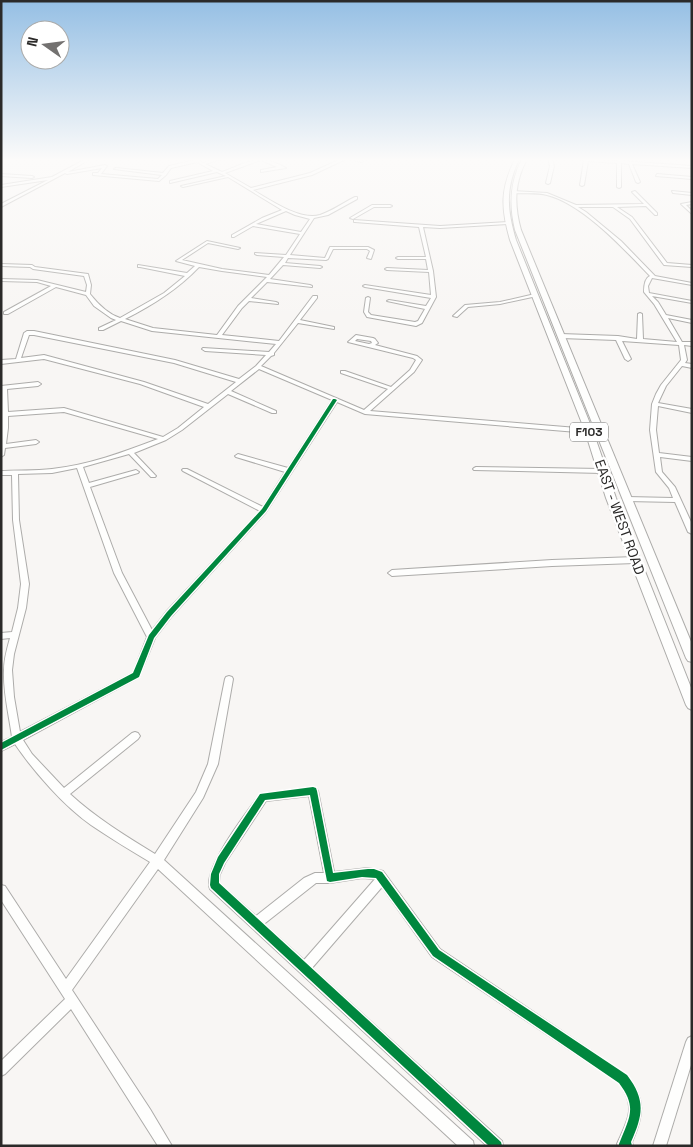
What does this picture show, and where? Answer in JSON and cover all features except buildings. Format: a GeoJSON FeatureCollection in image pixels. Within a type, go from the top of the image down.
{"type":"FeatureCollection","features":[{"type":"Feature","properties":{"kind":"main road","name":"EAST - WEST ROAD"},"geometry":{"type":"LineString","coordinates":[[505,213],[535,295],[589,431],[635,560],[692,705]]}},
{"type":"Feature","properties":{"kind":"main road","name":"EAST - WEST ROAD"},"geometry":{"type":"LineString","coordinates":[[514,213],[518,230],[692,658]]}},
{"type":"Feature","properties":{"kind":"street"},"geometry":{"type":"LineString","coordinates":[[233,236],[279,213]]}},
{"type":"Feature","properties":{"kind":"street"},"geometry":{"type":"LineString","coordinates":[[295,213],[313,217],[327,213]]}},
{"type":"Feature","properties":{"kind":"street"},"geometry":{"type":"LineString","coordinates":[[362,213],[353,219],[446,227],[508,223]]}},
{"type":"Feature","properties":{"kind":"street"},"geometry":{"type":"LineString","coordinates":[[584,213],[619,242],[654,277],[692,284]]}},
{"type":"Feature","properties":{"kind":"street"},"geometry":{"type":"LineString","coordinates":[[623,213],[631,218],[666,264],[692,266]]}},
{"type":"Feature","properties":{"kind":"street"},"geometry":{"type":"LineString","coordinates":[[219,336],[248,298],[288,257],[313,217]]}},
{"type":"Feature","properties":{"kind":"street"},"geometry":{"type":"LineString","coordinates":[[252,225],[302,233]]}},
{"type":"Feature","properties":{"kind":"street"},"geometry":{"type":"LineString","coordinates":[[368,298],[366,312],[369,316],[415,324],[420,322],[434,297],[431,271],[421,226]]}},
{"type":"Feature","properties":{"kind":"street"},"geometry":{"type":"LineString","coordinates":[[238,248],[207,242],[178,260],[310,286]]}},
{"type":"Feature","properties":{"kind":"street"},"geometry":{"type":"LineString","coordinates":[[257,254],[326,260],[331,248],[334,247],[368,248],[372,250],[370,258]]}},
{"type":"Feature","properties":{"kind":"street"},"geometry":{"type":"LineString","coordinates":[[398,258],[428,258]]}},
{"type":"Feature","properties":{"kind":"street"},"geometry":{"type":"LineString","coordinates":[[282,264],[320,268]]}},
{"type":"Feature","properties":{"kind":"street"},"geometry":{"type":"LineString","coordinates":[[101,329],[152,301],[189,275],[198,265]]}},
{"type":"Feature","properties":{"kind":"street"},"geometry":{"type":"LineString","coordinates":[[1,266],[32,266],[33,268],[86,275],[89,284],[88,294]]}},
{"type":"Feature","properties":{"kind":"street"},"geometry":{"type":"LineString","coordinates":[[140,266],[189,275]]}},
{"type":"Feature","properties":{"kind":"street"},"geometry":{"type":"LineString","coordinates":[[20,280],[33,268]]}},
{"type":"Feature","properties":{"kind":"street"},"geometry":{"type":"LineString","coordinates":[[387,269],[431,271]]}},
{"type":"Feature","properties":{"kind":"street"},"geometry":{"type":"LineString","coordinates":[[654,277],[650,278],[645,291],[656,303],[685,355],[682,364],[663,386],[655,404],[653,430],[659,472],[672,488],[689,520],[692,532]]}},
{"type":"Feature","properties":{"kind":"street"},"geometry":{"type":"LineString","coordinates":[[1,280],[37,281],[88,294],[96,305],[120,320],[165,331],[280,343]]}},
{"type":"Feature","properties":{"kind":"street"},"geometry":{"type":"LineString","coordinates":[[6,313],[56,285]]}},
{"type":"Feature","properties":{"kind":"street"},"geometry":{"type":"LineString","coordinates":[[365,286],[434,297]]}},
{"type":"Feature","properties":{"kind":"street"},"geometry":{"type":"LineString","coordinates":[[648,294],[692,302]]}},
{"type":"Feature","properties":{"kind":"street"},"geometry":{"type":"LineString","coordinates":[[455,316],[466,306],[500,303],[535,295]]}},
{"type":"Feature","properties":{"kind":"street"},"geometry":{"type":"LineString","coordinates":[[1,474],[52,471],[79,466],[130,452],[164,439],[258,367],[272,354],[315,297]]}},
{"type":"Feature","properties":{"kind":"street"},"geometry":{"type":"LineString","coordinates":[[248,298],[276,303]]}},
{"type":"Feature","properties":{"kind":"street"},"geometry":{"type":"LineString","coordinates":[[389,301],[428,308]]}},
{"type":"Feature","properties":{"kind":"street"},"geometry":{"type":"LineString","coordinates":[[640,314],[640,341]]}},
{"type":"Feature","properties":{"kind":"street"},"geometry":{"type":"LineString","coordinates":[[663,316],[692,322]]}},
{"type":"Feature","properties":{"kind":"street"},"geometry":{"type":"LineString","coordinates":[[297,321],[332,328]]}},
{"type":"Feature","properties":{"kind":"street"},"geometry":{"type":"LineString","coordinates":[[18,360],[27,333],[34,332],[176,362],[240,381]]}},
{"type":"Feature","properties":{"kind":"street"},"geometry":{"type":"LineString","coordinates":[[561,336],[692,344]]}},
{"type":"Feature","properties":{"kind":"street"},"geometry":{"type":"LineString","coordinates":[[618,338],[628,359]]}},
{"type":"Feature","properties":{"kind":"street"},"geometry":{"type":"LineString","coordinates":[[366,412],[412,371],[418,358],[373,346]]}},
{"type":"Feature","properties":{"kind":"street"},"geometry":{"type":"LineString","coordinates":[[205,349],[272,354]]}},
{"type":"Feature","properties":{"kind":"street"},"geometry":{"type":"LineString","coordinates":[[1,362],[46,358],[142,383],[208,406]]}},
{"type":"Feature","properties":{"kind":"street"},"geometry":{"type":"LineString","coordinates":[[682,364],[692,366]]}},
{"type":"Feature","properties":{"kind":"street"},"geometry":{"type":"LineString","coordinates":[[258,367],[366,412],[589,431]]}},
{"type":"Feature","properties":{"kind":"street"},"geometry":{"type":"LineString","coordinates":[[343,372],[392,389]]}},
{"type":"Feature","properties":{"kind":"street"},"geometry":{"type":"LineString","coordinates":[[1,456],[4,414],[3,388],[38,384]]}},
{"type":"Feature","properties":{"kind":"street"},"geometry":{"type":"LineString","coordinates":[[227,391],[274,412]]}},
{"type":"Feature","properties":{"kind":"street"},"geometry":{"type":"LineString","coordinates":[[1,747],[136,675],[151,637],[169,614],[264,510],[335,400]]}},
{"type":"Feature","properties":{"kind":"street"},"geometry":{"type":"LineString","coordinates":[[655,404],[692,412]]}},
{"type":"Feature","properties":{"kind":"street"},"geometry":{"type":"LineString","coordinates":[[4,414],[64,410],[164,439]]}},
{"type":"Feature","properties":{"kind":"street"},"geometry":{"type":"LineString","coordinates":[[3,446],[36,442]]}},
{"type":"Feature","properties":{"kind":"street"},"geometry":{"type":"LineString","coordinates":[[130,452],[153,476]]}},
{"type":"Feature","properties":{"kind":"street"},"geometry":{"type":"LineString","coordinates":[[658,455],[692,459]]}},
{"type":"Feature","properties":{"kind":"street"},"geometry":{"type":"LineString","coordinates":[[238,456],[289,471]]}},
{"type":"Feature","properties":{"kind":"street"},"geometry":{"type":"LineString","coordinates":[[79,466],[118,573],[151,637]]}},
{"type":"Feature","properties":{"kind":"street"},"geometry":{"type":"LineString","coordinates":[[476,469],[602,471]]}},
{"type":"Feature","properties":{"kind":"street"},"geometry":{"type":"LineString","coordinates":[[185,470],[264,510]]}},
{"type":"Feature","properties":{"kind":"street"},"geometry":{"type":"LineString","coordinates":[[15,472],[16,520],[24,590],[22,608],[14,635],[5,698],[17,739],[29,756],[64,794],[95,822],[157,861],[468,1146]]}},
{"type":"Feature","properties":{"kind":"street"},"geometry":{"type":"LineString","coordinates":[[87,486],[136,472]]}},
{"type":"Feature","properties":{"kind":"street"},"geometry":{"type":"LineString","coordinates":[[627,499],[678,500]]}},
{"type":"Feature","properties":{"kind":"street"},"geometry":{"type":"LineString","coordinates":[[392,573],[635,560]]}},
{"type":"Feature","properties":{"kind":"street"},"geometry":{"type":"LineString","coordinates":[[1,636],[14,635]]}},
{"type":"Feature","properties":{"kind":"street"},"geometry":{"type":"LineString","coordinates":[[1,1070],[68,995],[207,782],[213,764],[230,679]]}},
{"type":"Feature","properties":{"kind":"street"},"geometry":{"type":"LineString","coordinates":[[64,794],[135,736]]}},
{"type":"Feature","properties":{"kind":"street"},"geometry":{"type":"LineString","coordinates":[[330,878],[315,792],[311,790],[263,797],[221,860],[215,874],[214,885],[497,1146]]}},
{"type":"Feature","properties":{"kind":"street"},"geometry":{"type":"LineString","coordinates":[[255,924],[315,878],[344,877],[374,872],[382,879],[436,953],[623,1079],[632,1089],[637,1106],[634,1123],[625,1145]]}},
{"type":"Feature","properties":{"kind":"street"},"geometry":{"type":"LineString","coordinates":[[304,968],[382,879]]}},
{"type":"Feature","properties":{"kind":"street"},"geometry":{"type":"LineString","coordinates":[[1,890],[68,995],[110,1055],[166,1146]]}},
{"type":"Feature","properties":{"kind":"street"},"geometry":{"type":"LineString","coordinates":[[659,1146],[692,1042]]}},
{"type":"Feature","properties":{"kind":"cycle path"},"geometry":{"type":"LineString","coordinates":[[1,747],[136,675],[151,637],[169,614],[264,510],[335,400]]}},
{"type":"Feature","properties":{"kind":"cycle path"},"geometry":{"type":"LineString","coordinates":[[497,1146],[214,885],[215,874],[221,860],[263,797],[313,791],[330,878],[362,873],[379,875],[436,953],[623,1079],[633,1095],[636,1111],[632,1127],[624,1144],[627,1146]]}}]}
